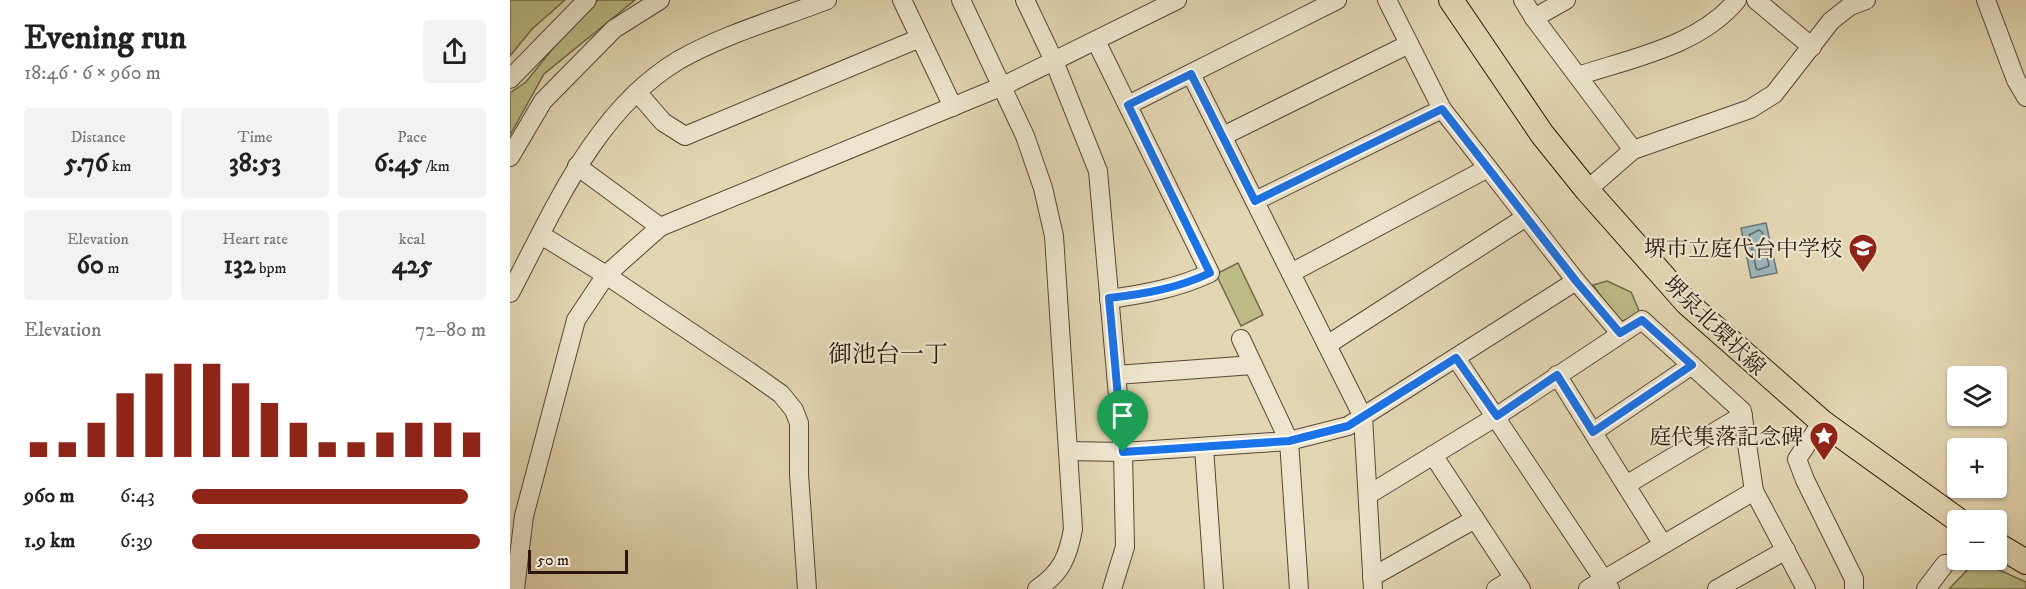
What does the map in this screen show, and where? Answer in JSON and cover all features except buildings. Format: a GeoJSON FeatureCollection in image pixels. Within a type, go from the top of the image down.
{"type":"FeatureCollection","features":[{"type":"Feature","properties":{"kind":"main road","name":"堺泉北環状線"},"geometry":{"type":"LineString","coordinates":[[1451,0],[1507,86],[1587,190],[1687,303],[1822,422],[1947,512]]}},
{"type":"Feature","properties":{"kind":"main road"},"geometry":{"type":"LineString","coordinates":[[2007,551],[2026,562]]}},
{"type":"Feature","properties":{"kind":"street"},"geometry":{"type":"LineString","coordinates":[[510,79],[587,0]]}},
{"type":"Feature","properties":{"kind":"street"},"geometry":{"type":"LineString","coordinates":[[510,157],[543,101],[614,29],[660,0]]}},
{"type":"Feature","properties":{"kind":"street"},"geometry":{"type":"LineString","coordinates":[[510,293],[577,166],[636,92],[679,61],[721,40],[827,0]]}},
{"type":"Feature","properties":{"kind":"street"},"geometry":{"type":"LineString","coordinates":[[902,0],[953,107]]}},
{"type":"Feature","properties":{"kind":"street"},"geometry":{"type":"LineString","coordinates":[[961,0],[1003,86],[1043,188],[1054,236],[1073,529],[1069,554],[1052,579],[1037,589]]}},
{"type":"Feature","properties":{"kind":"street"},"geometry":{"type":"LineString","coordinates":[[1025,0],[1054,61],[1098,171],[1123,452],[1125,547],[1112,589]]}},
{"type":"Feature","properties":{"kind":"street"},"geometry":{"type":"LineString","coordinates":[[515,589],[517,515],[576,320],[606,274],[660,227],[1003,86],[1177,0]]}},
{"type":"Feature","properties":{"kind":"street"},"geometry":{"type":"LineString","coordinates":[[1128,105],[1337,0]]}},
{"type":"Feature","properties":{"kind":"street"},"geometry":{"type":"LineString","coordinates":[[1387,0],[1442,109],[1576,281],[1620,333]]}},
{"type":"Feature","properties":{"kind":"street"},"geometry":{"type":"LineString","coordinates":[[1523,0],[1633,150]]}},
{"type":"Feature","properties":{"kind":"street"},"geometry":{"type":"LineString","coordinates":[[1534,18],[1566,0]]}},
{"type":"Feature","properties":{"kind":"street"},"geometry":{"type":"LineString","coordinates":[[1578,76],[1682,41],[1725,15],[1737,0]]}},
{"type":"Feature","properties":{"kind":"street"},"geometry":{"type":"LineString","coordinates":[[1756,0],[1812,46]]}},
{"type":"Feature","properties":{"kind":"street"},"geometry":{"type":"LineString","coordinates":[[1587,190],[1633,150],[1750,109],[1774,94],[1831,21],[1850,6],[1866,0]]}},
{"type":"Feature","properties":{"kind":"street"},"geometry":{"type":"LineString","coordinates":[[1988,1],[2016,80],[2026,97]]}},
{"type":"Feature","properties":{"kind":"street"},"geometry":{"type":"LineString","coordinates":[[636,92],[663,122],[685,136],[920,38]]}},
{"type":"Feature","properties":{"kind":"street"},"geometry":{"type":"LineString","coordinates":[[1096,41],[1210,273],[1189,283],[1155,292],[1109,298]]}},
{"type":"Feature","properties":{"kind":"street"},"geometry":{"type":"LineString","coordinates":[[1223,136],[1409,44]]}},
{"type":"Feature","properties":{"kind":"street"},"geometry":{"type":"LineString","coordinates":[[1191,74],[1363,417],[1373,583],[1475,519]]}},
{"type":"Feature","properties":{"kind":"street"},"geometry":{"type":"LineString","coordinates":[[1255,201],[1442,109]]}},
{"type":"Feature","properties":{"kind":"street"},"geometry":{"type":"LineString","coordinates":[[577,166],[660,227]]}},
{"type":"Feature","properties":{"kind":"street"},"geometry":{"type":"LineString","coordinates":[[1291,273],[1488,168]]}},
{"type":"Feature","properties":{"kind":"street"},"geometry":{"type":"LineString","coordinates":[[1327,345],[1526,217]]}},
{"type":"Feature","properties":{"kind":"street"},"geometry":{"type":"LineString","coordinates":[[541,235],[606,274],[781,394],[794,410],[799,423],[799,474],[807,589]]}},
{"type":"Feature","properties":{"kind":"street"},"geometry":{"type":"LineString","coordinates":[[1068,451],[1123,452],[1289,441],[1348,426],[1576,281]]}},
{"type":"Feature","properties":{"kind":"street"},"geometry":{"type":"LineString","coordinates":[[1368,495],[1497,416],[1642,320],[1742,411],[1754,491],[1806,589]]}},
{"type":"Feature","properties":{"kind":"street"},"geometry":{"type":"LineString","coordinates":[[1241,339],[1289,441],[1299,589]]}},
{"type":"Feature","properties":{"kind":"street"},"geometry":{"type":"LineString","coordinates":[[1456,358],[1497,416],[1601,586],[1662,543],[1754,491]]}},
{"type":"Feature","properties":{"kind":"street"},"geometry":{"type":"LineString","coordinates":[[1116,375],[1253,365]]}},
{"type":"Feature","properties":{"kind":"street"},"geometry":{"type":"LineString","coordinates":[[1593,432],[1692,365]]}},
{"type":"Feature","properties":{"kind":"street"},"geometry":{"type":"LineString","coordinates":[[1557,375],[1662,543]]}},
{"type":"Feature","properties":{"kind":"street"},"geometry":{"type":"LineString","coordinates":[[1626,485],[1743,415]]}},
{"type":"Feature","properties":{"kind":"street"},"geometry":{"type":"LineString","coordinates":[[1822,422],[1797,459],[1804,480],[1858,588]]}},
{"type":"Feature","properties":{"kind":"street"},"geometry":{"type":"LineString","coordinates":[[1204,448],[1214,589]]}},
{"type":"Feature","properties":{"kind":"street"},"geometry":{"type":"LineString","coordinates":[[1433,455],[1517,583],[1496,589]]}},
{"type":"Feature","properties":{"kind":"street"},"geometry":{"type":"LineString","coordinates":[[1716,589],[1786,550]]}},
{"type":"Feature","properties":{"kind":"street"},"geometry":{"type":"LineString","coordinates":[[1926,589],[1945,564]]}},
{"type":"Feature","properties":{"kind":"shaded area"},"geometry":{"type":"Polygon","coordinates":[[[510,0],[565,0],[532,29],[510,56],[510,0]]]}},
{"type":"Feature","properties":{"kind":"shaded area"},"geometry":{"type":"Polygon","coordinates":[[[598,0],[635,0],[544,74],[510,135],[510,93],[526,82],[577,18],[598,0]]]}},
{"type":"Feature","properties":{"kind":"shaded area"},"geometry":{"type":"Polygon","coordinates":[[[1238,263],[1263,315],[1241,326],[1216,274],[1238,263]]]}},
{"type":"Feature","properties":{"kind":"shaded area"},"geometry":{"type":"Polygon","coordinates":[[[1607,281],[1631,292],[1640,313],[1621,322],[1616,318],[1593,285],[1607,281]]]}},
{"type":"Feature","properties":{"kind":"shaded area"},"geometry":{"type":"Polygon","coordinates":[[[1967,570],[1999,570],[2026,582],[2026,589],[1949,589],[1967,570]]]}},
{"type":"Feature","properties":{"kind":"water"},"geometry":{"type":"Polygon","coordinates":[[[1766,223],[1777,273],[1751,278],[1741,228],[1766,223]]]}},
{"type":"Feature","properties":{"kind":"place","name":"堺市立庭代台中学校"},"geometry":{"type":"Point","coordinates":[1863,274]}},
{"type":"Feature","properties":{"kind":"place","name":"庭代集落記念碑"},"geometry":{"type":"Point","coordinates":[1824,462]}},
{"type":"Feature","properties":{"kind":"district","name":"御池台一丁"},"geometry":{"type":"Point","coordinates":[888,354]}},
{"type":"Feature","properties":{"kind":"route"},"geometry":{"type":"LineString","coordinates":[[1191,74],[1255,201],[1442,109],[1576,281],[1620,333],[1642,320],[1692,365],[1593,432],[1557,375],[1497,416],[1456,358],[1348,426],[1289,441],[1123,452],[1109,298],[1155,292],[1189,283],[1210,273],[1128,105],[1191,74]]}}]}
